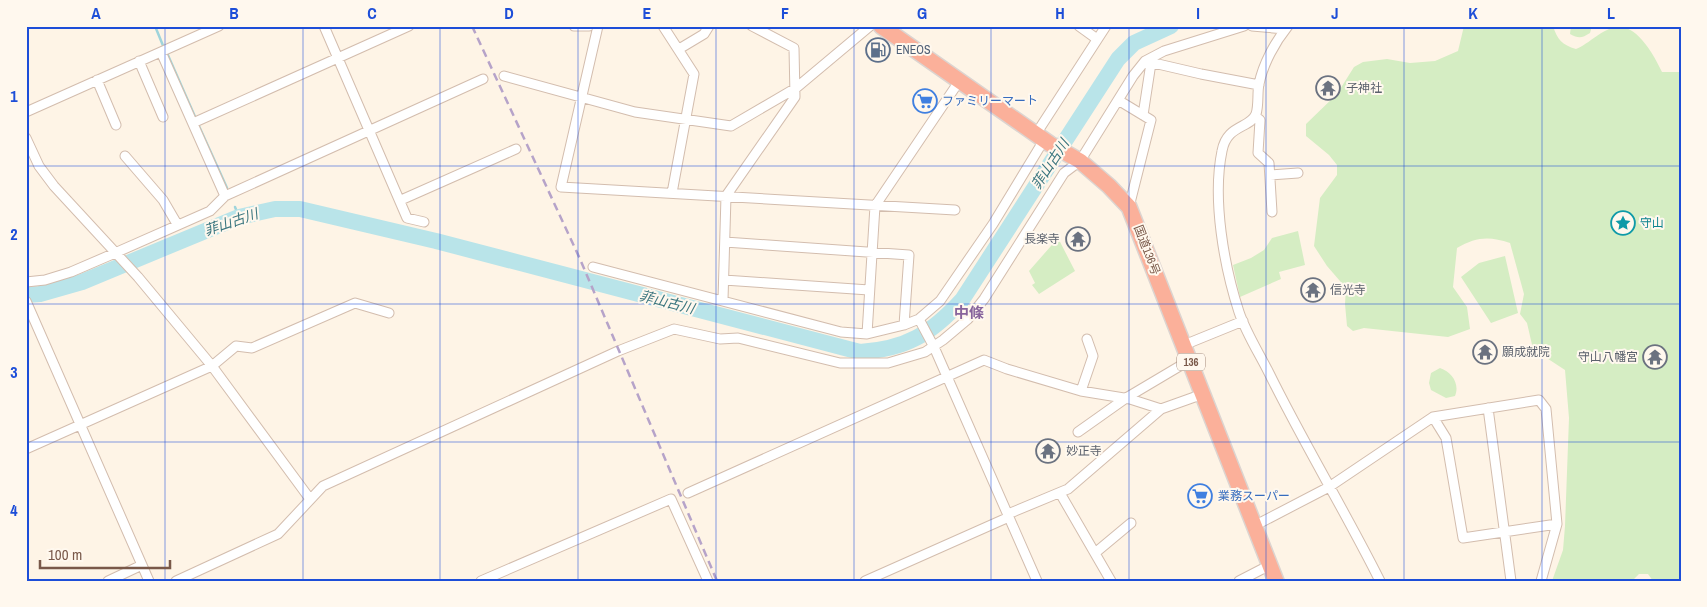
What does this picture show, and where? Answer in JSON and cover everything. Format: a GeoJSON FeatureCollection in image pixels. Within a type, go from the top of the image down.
{"type":"FeatureCollection","features":[{"type":"Feature","properties":{"kind":"highway","name":"国道136号"},"geometry":{"type":"LineString","coordinates":[[881,26],[1043,139],[1075,159],[1109,186],[1129,207],[1276,581]]}},
{"type":"Feature","properties":{"kind":"street"},"geometry":{"type":"LineString","coordinates":[[26,112],[219,26]]}},
{"type":"Feature","properties":{"kind":"street"},"geometry":{"type":"LineString","coordinates":[[324,26],[401,200],[407,218],[424,222]]}},
{"type":"Feature","properties":{"kind":"street"},"geometry":{"type":"LineString","coordinates":[[193,123],[409,26]]}},
{"type":"Feature","properties":{"kind":"street"},"geometry":{"type":"LineString","coordinates":[[574,26],[590,26]]}},
{"type":"Feature","properties":{"kind":"street"},"geometry":{"type":"LineString","coordinates":[[598,26],[561,186],[955,210]]}},
{"type":"Feature","properties":{"kind":"street"},"geometry":{"type":"LineString","coordinates":[[663,26],[694,74],[672,193]]}},
{"type":"Feature","properties":{"kind":"street"},"geometry":{"type":"LineString","coordinates":[[679,49],[704,34],[709,26]]}},
{"type":"Feature","properties":{"kind":"street"},"geometry":{"type":"LineString","coordinates":[[723,300],[726,196],[795,96],[796,88],[794,48],[752,26]]}},
{"type":"Feature","properties":{"kind":"street"},"geometry":{"type":"LineString","coordinates":[[504,76],[635,112],[731,126],[796,88],[870,26]]}},
{"type":"Feature","properties":{"kind":"street"},"geometry":{"type":"LineString","coordinates":[[1079,26],[1097,39]]}},
{"type":"Feature","properties":{"kind":"street"},"geometry":{"type":"LineString","coordinates":[[593,267],[841,332],[867,334],[919,320],[949,290],[1043,139],[1097,39],[1106,26]]}},
{"type":"Feature","properties":{"kind":"street"},"geometry":{"type":"LineString","coordinates":[[176,581],[278,534],[323,486],[618,351],[674,329],[720,339],[738,338],[840,362],[865,364],[888,363],[933,345],[968,319],[984,299],[1066,169],[1118,100],[1133,76],[1164,51],[1244,26]]}},
{"type":"Feature","properties":{"kind":"street"},"geometry":{"type":"LineString","coordinates":[[1252,26],[1286,28],[1265,66],[1259,84],[1255,116],[1228,135],[1222,150],[1219,220],[1236,299],[1242,321],[1380,581]]}},
{"type":"Feature","properties":{"kind":"street"},"geometry":{"type":"LineString","coordinates":[[161,52],[225,196]]}},
{"type":"Feature","properties":{"kind":"street"},"geometry":{"type":"LineString","coordinates":[[139,61],[163,117]]}},
{"type":"Feature","properties":{"kind":"street"},"geometry":{"type":"LineString","coordinates":[[1148,62],[1259,84]]}},
{"type":"Feature","properties":{"kind":"street"},"geometry":{"type":"LineString","coordinates":[[1143,116],[1148,62]]}},
{"type":"Feature","properties":{"kind":"street"},"geometry":{"type":"LineString","coordinates":[[26,282],[45,280],[116,255],[177,224],[210,210],[225,196],[483,79]]}},
{"type":"Feature","properties":{"kind":"street"},"geometry":{"type":"LineString","coordinates":[[96,80],[116,125]]}},
{"type":"Feature","properties":{"kind":"street"},"geometry":{"type":"LineString","coordinates":[[867,334],[874,206],[960,80]]}},
{"type":"Feature","properties":{"kind":"street"},"geometry":{"type":"LineString","coordinates":[[1118,100],[1151,120],[1129,207]]}},
{"type":"Feature","properties":{"kind":"street"},"geometry":{"type":"LineString","coordinates":[[1255,116],[1260,120],[1258,153],[1268,161],[1272,212]]}},
{"type":"Feature","properties":{"kind":"street"},"geometry":{"type":"LineString","coordinates":[[26,138],[44,172],[132,274],[138,277],[212,366],[310,499]]}},
{"type":"Feature","properties":{"kind":"street"},"geometry":{"type":"LineString","coordinates":[[401,200],[516,149]]}},
{"type":"Feature","properties":{"kind":"street"},"geometry":{"type":"LineString","coordinates":[[125,156],[163,200],[177,224]]}},
{"type":"Feature","properties":{"kind":"street"},"geometry":{"type":"LineString","coordinates":[[1270,175],[1298,173]]}},
{"type":"Feature","properties":{"kind":"street"},"geometry":{"type":"LineString","coordinates":[[725,242],[909,255],[904,325]]}},
{"type":"Feature","properties":{"kind":"street"},"geometry":{"type":"LineString","coordinates":[[724,280],[869,290]]}},
{"type":"Feature","properties":{"kind":"street"},"geometry":{"type":"LineString","coordinates":[[26,449],[212,366],[236,346],[252,348],[355,303],[389,313]]}},
{"type":"Feature","properties":{"kind":"street"},"geometry":{"type":"LineString","coordinates":[[29,310],[149,581]]}},
{"type":"Feature","properties":{"kind":"street"},"geometry":{"type":"LineString","coordinates":[[919,320],[933,345],[1037,581]]}},
{"type":"Feature","properties":{"kind":"street"},"geometry":{"type":"LineString","coordinates":[[1184,345],[1242,321]]}},
{"type":"Feature","properties":{"kind":"street"},"geometry":{"type":"LineString","coordinates":[[1081,391],[1093,356],[1087,339]]}},
{"type":"Feature","properties":{"kind":"street"},"geometry":{"type":"LineString","coordinates":[[688,493],[984,360],[1007,369],[1081,391],[1126,398],[1161,409]]}},
{"type":"Feature","properties":{"kind":"street"},"geometry":{"type":"LineString","coordinates":[[1078,432],[1126,398],[1190,360]]}},
{"type":"Feature","properties":{"kind":"street"},"geometry":{"type":"LineString","coordinates":[[865,581],[1068,489],[1161,409],[1203,394]]}},
{"type":"Feature","properties":{"kind":"street"},"geometry":{"type":"LineString","coordinates":[[1254,526],[1329,487],[1433,417],[1539,400],[1546,409],[1557,524],[1541,581]]}},
{"type":"Feature","properties":{"kind":"street"},"geometry":{"type":"LineString","coordinates":[[1488,408],[1511,581]]}},
{"type":"Feature","properties":{"kind":"street"},"geometry":{"type":"LineString","coordinates":[[1433,417],[1446,438],[1463,538],[1557,524]]}},
{"type":"Feature","properties":{"kind":"street"},"geometry":{"type":"LineString","coordinates":[[1060,493],[1111,581]]}},
{"type":"Feature","properties":{"kind":"street"},"geometry":{"type":"LineString","coordinates":[[481,581],[671,499],[708,581]]}},
{"type":"Feature","properties":{"kind":"street"},"geometry":{"type":"LineString","coordinates":[[1095,553],[1131,523]]}},
{"type":"Feature","properties":{"kind":"street"},"geometry":{"type":"LineString","coordinates":[[1239,581],[1270,565]]}},
{"type":"Feature","properties":{"kind":"street"},"geometry":{"type":"LineString","coordinates":[[108,581],[142,566]]}},
{"type":"Feature","properties":{"kind":"green space"},"geometry":{"type":"Polygon","coordinates":[[[1464,26],[1553,26],[1556,35],[1561,41],[1567,46],[1576,49],[1607,30],[1624,27],[1638,36],[1644,43],[1662,72],[1681,72],[1681,581],[1653,581],[1648,574],[1639,574],[1632,581],[1552,581],[1563,550],[1565,526],[1569,418],[1565,370],[1533,349],[1527,323],[1520,314],[1524,294],[1510,243],[1496,239],[1483,239],[1457,248],[1453,287],[1467,307],[1470,329],[1448,337],[1364,328],[1353,331],[1347,326],[1346,288],[1327,266],[1314,246],[1320,198],[1337,175],[1337,165],[1329,155],[1306,136],[1306,124],[1337,94],[1354,67],[1363,62],[1387,59],[1410,63],[1435,61],[1458,51],[1464,26]]]}},
{"type":"Feature","properties":{"kind":"green space"},"geometry":{"type":"Polygon","coordinates":[[[1571,26],[1592,26],[1590,33],[1585,36],[1576,37],[1570,34],[1571,26]]]}},
{"type":"Feature","properties":{"kind":"green space"},"geometry":{"type":"Polygon","coordinates":[[[1298,231],[1305,265],[1279,272],[1281,279],[1240,297],[1233,265],[1251,258],[1264,250],[1272,238],[1298,231]]]}},
{"type":"Feature","properties":{"kind":"green space"},"geometry":{"type":"Polygon","coordinates":[[[1058,238],[1075,271],[1039,294],[1032,285],[1035,283],[1029,271],[1058,238]]]}},
{"type":"Feature","properties":{"kind":"green space"},"geometry":{"type":"Polygon","coordinates":[[[1505,256],[1518,313],[1491,323],[1461,277],[1479,263],[1505,256]]]}},
{"type":"Feature","properties":{"kind":"green space"},"geometry":{"type":"Polygon","coordinates":[[[1440,368],[1448,372],[1454,379],[1456,383],[1455,396],[1446,398],[1431,390],[1429,383],[1431,373],[1440,368]]]}},
{"type":"Feature","properties":{"kind":"waterway"},"geometry":{"type":"LineString","coordinates":[[155,26],[164,48]]}},
{"type":"Feature","properties":{"kind":"waterway","name":"菲山古川"},"geometry":{"type":"LineString","coordinates":[[26,295],[40,294],[82,282],[239,217],[275,209],[300,209],[436,241],[860,352],[891,347],[917,338],[928,331],[962,300],[1118,59],[1134,43],[1171,26]]}},
{"type":"Feature","properties":{"kind":"waterway"},"geometry":{"type":"LineString","coordinates":[[167,53],[196,119]]}},
{"type":"Feature","properties":{"kind":"waterway"},"geometry":{"type":"LineString","coordinates":[[198,124],[227,188]]}},
{"type":"Feature","properties":{"kind":"waterway"},"geometry":{"type":"LineString","coordinates":[[235,207],[239,217]]}},
{"type":"Feature","properties":{"kind":"railway"},"geometry":{"type":"LineString","coordinates":[[472,26],[580,259],[717,581]]}},
{"type":"Feature","properties":{"kind":"place","name":"ENEOS"},"geometry":{"type":"Point","coordinates":[878,50]}},
{"type":"Feature","properties":{"kind":"place","name":"子神社"},"geometry":{"type":"Point","coordinates":[1328,88]}},
{"type":"Feature","properties":{"kind":"place","name":"ファミリーマート"},"geometry":{"type":"Point","coordinates":[925,101]}},
{"type":"Feature","properties":{"kind":"place","name":"守山"},"geometry":{"type":"Point","coordinates":[1623,223]}},
{"type":"Feature","properties":{"kind":"place","name":"長楽寺"},"geometry":{"type":"Point","coordinates":[1078,239]}},
{"type":"Feature","properties":{"kind":"place","name":"信光寺"},"geometry":{"type":"Point","coordinates":[1313,290]}},
{"type":"Feature","properties":{"kind":"place","name":"願成就院"},"geometry":{"type":"Point","coordinates":[1485,352]}},
{"type":"Feature","properties":{"kind":"place","name":"守山八幡宮"},"geometry":{"type":"Point","coordinates":[1655,357]}},
{"type":"Feature","properties":{"kind":"place","name":"妙正寺"},"geometry":{"type":"Point","coordinates":[1048,451]}},
{"type":"Feature","properties":{"kind":"place","name":"業務スーパー"},"geometry":{"type":"Point","coordinates":[1200,496]}},
{"type":"Feature","properties":{"kind":"district","name":"中條"},"geometry":{"type":"Point","coordinates":[969,312]}}]}
